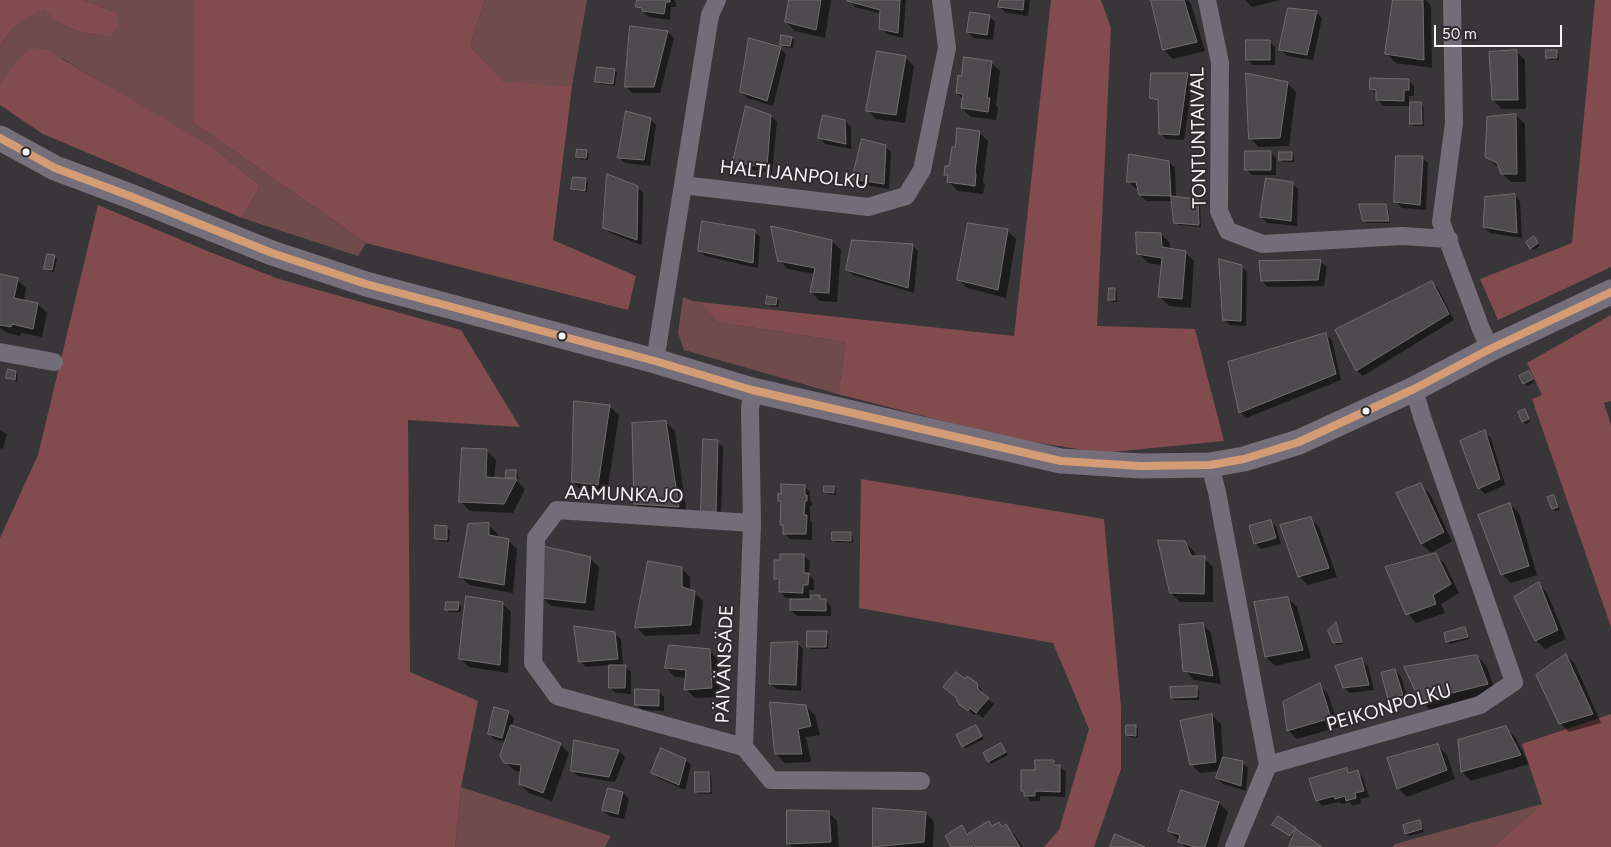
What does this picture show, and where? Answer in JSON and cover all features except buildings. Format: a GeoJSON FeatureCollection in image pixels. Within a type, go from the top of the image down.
{"type":"FeatureCollection","features":[{"type":"Feature","properties":{"kind":"street"},"geometry":{"type":"LineString","coordinates":[[655,360],[710,15],[717,0]]}},
{"type":"Feature","properties":{"kind":"street","name":"HALTIJANPOLKU"},"geometry":{"type":"LineString","coordinates":[[682,185],[868,207],[906,196],[922,170],[947,48],[942,0]]}},
{"type":"Feature","properties":{"kind":"street","name":"TONTUNTAIVAL"},"geometry":{"type":"LineString","coordinates":[[1208,0],[1220,63],[1219,211],[1228,231],[1263,244],[1402,236],[1448,239]]}},
{"type":"Feature","properties":{"kind":"street"},"geometry":{"type":"LineString","coordinates":[[1452,0],[1454,123],[1441,222],[1490,350]]}},
{"type":"Feature","properties":{"kind":"street"},"geometry":{"type":"LineString","coordinates":[[0,138],[55,168],[272,253],[366,284],[655,360],[752,390],[1061,461],[1141,466],[1210,465],[1244,458],[1299,442],[1414,389],[1611,292]]}},
{"type":"Feature","properties":{"kind":"street"},"geometry":{"type":"LineString","coordinates":[[0,352],[54,362]]}},
{"type":"Feature","properties":{"kind":"street","name":"PEIKONPOLKU"},"geometry":{"type":"LineString","coordinates":[[1268,765],[1480,705],[1514,682],[1414,389]]}},
{"type":"Feature","properties":{"kind":"street","name":"PÄIVÄNSÄDE"},"geometry":{"type":"LineString","coordinates":[[752,390],[750,410],[752,523],[744,747],[771,780],[921,781]]}},
{"type":"Feature","properties":{"kind":"street"},"geometry":{"type":"LineString","coordinates":[[1210,465],[1217,492],[1268,765],[1234,847]]}},
{"type":"Feature","properties":{"kind":"street","name":"AAMUNKAJO"},"geometry":{"type":"LineString","coordinates":[[744,747],[557,696],[534,663],[536,538],[557,510],[752,523]]}},
{"type":"Feature","properties":{"kind":"shaded area"},"geometry":{"type":"Polygon","coordinates":[[[0,0],[82,0],[115,12],[119,24],[110,37],[77,31],[59,23],[44,10],[23,19],[0,45],[0,0]]]}},
{"type":"Feature","properties":{"kind":"shaded area"},"geometry":{"type":"Polygon","coordinates":[[[82,0],[194,0],[194,123],[366,243],[358,256],[242,218],[260,186],[215,149],[62,58],[8,73],[0,83],[0,45],[20,20],[31,14],[44,9],[59,23],[77,31],[110,37],[115,12],[82,0]]]}},
{"type":"Feature","properties":{"kind":"shaded area"},"geometry":{"type":"Polygon","coordinates":[[[194,0],[485,0],[470,46],[503,82],[572,86],[553,240],[636,276],[628,310],[366,243],[194,123],[194,0]]]}},
{"type":"Feature","properties":{"kind":"shaded area"},"geometry":{"type":"Polygon","coordinates":[[[485,0],[587,0],[572,86],[503,83],[470,46],[485,0]]]}},
{"type":"Feature","properties":{"kind":"shaded area"},"geometry":{"type":"Polygon","coordinates":[[[1051,0],[1101,0],[1111,28],[1097,326],[1195,329],[1224,441],[1102,453],[1009,438],[838,394],[846,342],[717,322],[699,302],[1014,336],[1051,0]]]}},
{"type":"Feature","properties":{"kind":"shaded area"},"geometry":{"type":"Polygon","coordinates":[[[1595,0],[1611,0],[1611,267],[1498,320],[1480,279],[1572,243],[1595,0]]]}},
{"type":"Feature","properties":{"kind":"shaded area"},"geometry":{"type":"Polygon","coordinates":[[[32,48],[47,50],[215,149],[260,186],[242,218],[43,134],[0,105],[0,83],[21,56],[32,48]]]}},
{"type":"Feature","properties":{"kind":"shaded area"},"geometry":{"type":"Polygon","coordinates":[[[98,205],[279,279],[461,330],[520,427],[408,420],[410,672],[478,701],[461,787],[455,847],[0,847],[0,538],[38,455],[98,205]]]}},
{"type":"Feature","properties":{"kind":"shaded area"},"geometry":{"type":"Polygon","coordinates":[[[683,297],[699,302],[717,322],[846,342],[838,394],[684,350],[678,333],[683,297]]]}},
{"type":"Feature","properties":{"kind":"shaded area"},"geometry":{"type":"Polygon","coordinates":[[[1611,315],[1611,401],[1604,403],[1611,425],[1611,627],[1532,399],[1542,395],[1527,363],[1611,315]]]}},
{"type":"Feature","properties":{"kind":"shaded area"},"geometry":{"type":"Polygon","coordinates":[[[861,479],[1104,519],[1121,707],[1121,769],[1094,847],[1044,847],[1059,830],[1089,729],[1053,643],[859,608],[861,479]]]}},
{"type":"Feature","properties":{"kind":"shaded area"},"geometry":{"type":"Polygon","coordinates":[[[1611,714],[1611,847],[1493,847],[1542,804],[1522,744],[1611,714]]]}},
{"type":"Feature","properties":{"kind":"shaded area"},"geometry":{"type":"Polygon","coordinates":[[[461,787],[611,836],[605,847],[455,847],[461,787]]]}},
{"type":"Feature","properties":{"kind":"shaded area"},"geometry":{"type":"Polygon","coordinates":[[[1542,804],[1493,847],[1392,847],[1395,844],[1542,804]]]}},
{"type":"Feature","properties":{"kind":"transit line"},"geometry":{"type":"LineString","coordinates":[[0,138],[55,168],[272,253],[366,284],[655,361],[752,390],[1061,461],[1141,466],[1210,465],[1244,459],[1299,442],[1414,389],[1490,349],[1611,292]]}}]}
